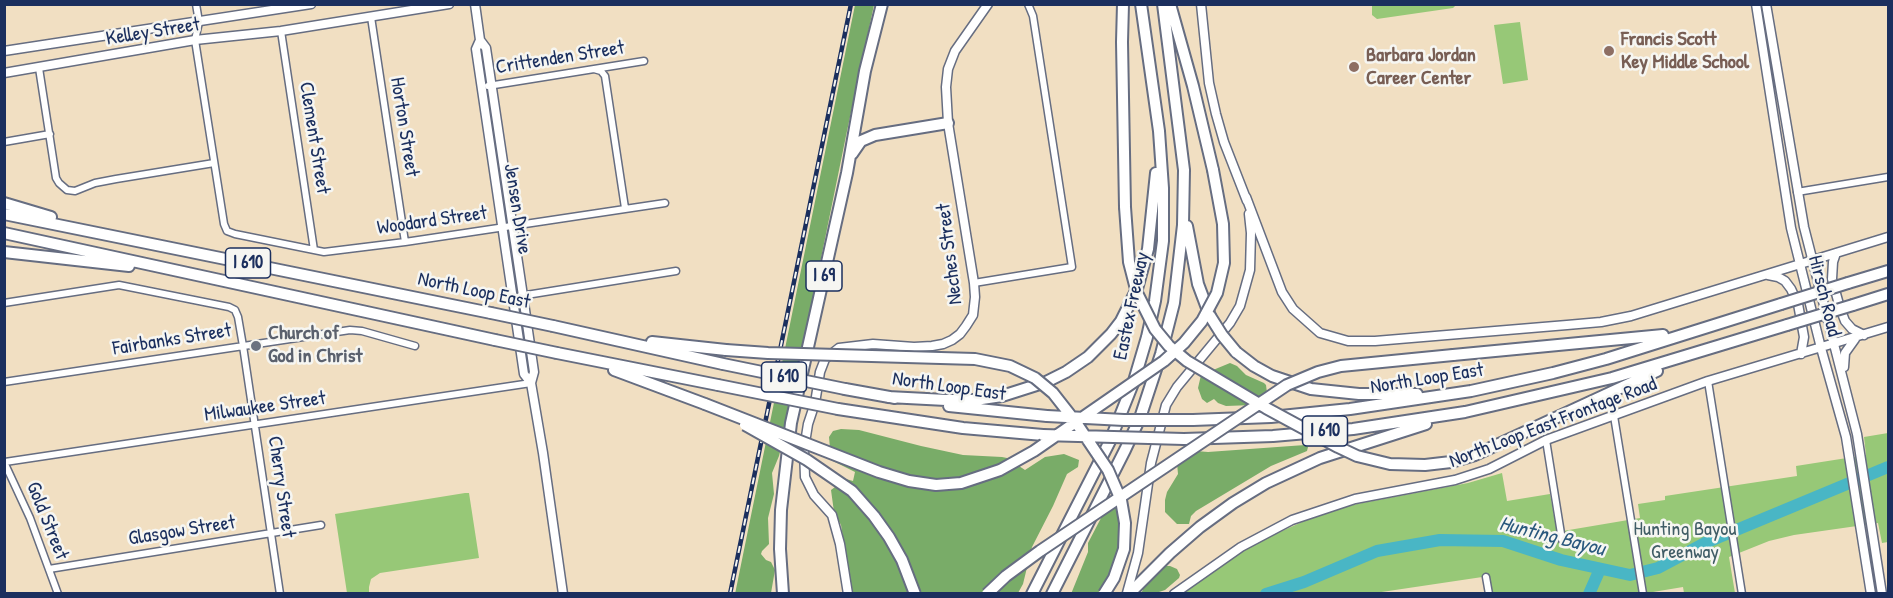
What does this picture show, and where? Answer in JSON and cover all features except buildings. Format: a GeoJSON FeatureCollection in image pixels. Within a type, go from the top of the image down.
{"type":"FeatureCollection","features":[{"type":"Feature","properties":{"kind":"highway","name":"I 69"},"geometry":{"type":"LineString","coordinates":[[783,594],[780,549],[781,510],[791,423],[882,4]]}},
{"type":"Feature","properties":{"kind":"highway"},"geometry":{"type":"LineString","coordinates":[[1123,4],[1125,207],[1129,262],[1137,293],[1155,329],[1169,346],[1187,361],[1286,419],[1357,456],[1390,464],[1425,465],[1451,462],[1475,455],[1600,396],[1704,351]]}},
{"type":"Feature","properties":{"kind":"highway","name":"Eastex Freeway"},"geometry":{"type":"LineString","coordinates":[[1032,594],[1110,441],[1134,381],[1155,301],[1163,240],[1163,188],[1159,131],[1141,4]]}},
{"type":"Feature","properties":{"kind":"highway","name":"Eastex Freeway"},"geometry":{"type":"LineString","coordinates":[[1052,594],[1125,450],[1148,396],[1174,303],[1184,204],[1181,137],[1163,4]]}},
{"type":"Feature","properties":{"kind":"highway"},"geometry":{"type":"LineString","coordinates":[[574,357],[705,404],[879,472],[909,481],[936,484],[961,483],[1000,470],[1034,451],[1164,361],[1184,344],[1202,321],[1217,293],[1224,263],[1223,224],[1193,86],[1170,4]]}},
{"type":"Feature","properties":{"kind":"highway"},"geometry":{"type":"LineString","coordinates":[[849,159],[861,141],[870,136],[889,131],[948,123]]}},
{"type":"Feature","properties":{"kind":"highway"},"geometry":{"type":"LineString","coordinates":[[888,397],[975,400],[1002,396],[1059,376],[1100,346],[1129,308],[1143,273],[1153,207],[1159,131]]}},
{"type":"Feature","properties":{"kind":"highway"},"geometry":{"type":"LineString","coordinates":[[4,202],[112,235]]}},
{"type":"Feature","properties":{"kind":"highway"},"geometry":{"type":"LineString","coordinates":[[1184,204],[1198,284],[1210,316],[1236,351],[1254,366],[1299,387],[1324,392],[1384,395],[1471,391]]}},
{"type":"Feature","properties":{"kind":"highway","name":"North Loop East"},"geometry":{"type":"LineString","coordinates":[[4,214],[888,397],[1047,416],[1124,420],[1271,417],[1397,403],[1471,391],[1596,362],[1888,271]]}},
{"type":"Feature","properties":{"kind":"highway","name":"North Loop East"},"geometry":{"type":"LineString","coordinates":[[4,233],[574,357],[838,409],[963,428],[1042,435],[1184,439],[1262,437],[1353,429],[1465,412],[1612,378],[1888,294]]}},
{"type":"Feature","properties":{"kind":"highway"},"geometry":{"type":"LineString","coordinates":[[4,252],[184,272]]}},
{"type":"Feature","properties":{"kind":"highway"},"geometry":{"type":"LineString","coordinates":[[557,327],[651,342],[726,350],[975,359],[1010,366],[1035,378],[1053,393],[1075,421],[1108,470],[1121,500],[1125,523],[1124,549],[1114,578],[1104,594]]}},
{"type":"Feature","properties":{"kind":"highway"},"geometry":{"type":"LineString","coordinates":[[987,594],[1006,576],[1040,551],[1287,385],[1318,372],[1341,366],[1632,339],[1705,327]]}},
{"type":"Feature","properties":{"kind":"highway"},"geometry":{"type":"LineString","coordinates":[[705,404],[807,460],[852,491],[890,537],[915,594]]}},
{"type":"Feature","properties":{"kind":"highway"},"geometry":{"type":"LineString","coordinates":[[1128,594],[1200,527],[1266,483],[1320,458],[1465,412]]}},
{"type":"Feature","properties":{"kind":"main road","name":"Kelley Street"},"geometry":{"type":"LineString","coordinates":[[4,51],[311,4]]}},
{"type":"Feature","properties":{"kind":"main road","name":"Kelley Street"},"geometry":{"type":"LineString","coordinates":[[4,73],[195,40],[281,31],[449,4]]}},
{"type":"Feature","properties":{"kind":"main road","name":"Jensen Drive"},"geometry":{"type":"LineString","coordinates":[[475,4],[480,40],[486,48],[513,226],[518,297]]}},
{"type":"Feature","properties":{"kind":"main road","name":"Neches Street"},"geometry":{"type":"LineString","coordinates":[[848,594],[840,544],[832,515],[814,495],[805,477],[804,449],[808,424],[825,359],[839,348],[873,344],[932,346],[952,340],[973,315],[974,284],[948,123],[946,87],[948,69],[955,51],[987,4]]}},
{"type":"Feature","properties":{"kind":"main road"},"geometry":{"type":"LineString","coordinates":[[1201,4],[1209,83],[1224,142],[1282,292],[1293,309],[1320,333],[1348,341],[1375,341],[1601,322],[1631,316],[1888,237]]}},
{"type":"Feature","properties":{"kind":"main road","name":"Hirsch Road"},"geometry":{"type":"LineString","coordinates":[[1756,4],[1791,228],[1799,266],[1846,437],[1857,502],[1880,593]]}},
{"type":"Feature","properties":{"kind":"main road","name":"Hirsch Road"},"geometry":{"type":"LineString","coordinates":[[1766,4],[1797,192],[1845,383],[1861,460],[1880,593]]}},
{"type":"Feature","properties":{"kind":"main road","name":"Jensen Drive"},"geometry":{"type":"LineString","coordinates":[[480,40],[476,49],[503,228],[534,372],[531,383],[563,594]]}},
{"type":"Feature","properties":{"kind":"main road"},"geometry":{"type":"LineString","coordinates":[[1761,42],[1772,41]]}},
{"type":"Feature","properties":{"kind":"main road"},"geometry":{"type":"LineString","coordinates":[[1776,132],[1782,148],[1788,182],[1797,192]]}},
{"type":"Feature","properties":{"kind":"main road"},"geometry":{"type":"LineString","coordinates":[[1128,594],[1138,553],[1151,463],[1166,405],[1177,387],[1230,323],[1247,287],[1252,251],[1246,197]]}},
{"type":"Feature","properties":{"kind":"main road"},"geometry":{"type":"LineString","coordinates":[[1836,253],[1832,279],[1840,308],[1845,321],[1860,336],[1848,348],[1844,358],[1845,383]]}},
{"type":"Feature","properties":{"kind":"main road"},"geometry":{"type":"LineString","coordinates":[[1766,275],[1785,281],[1798,304],[1804,337],[1801,354]]}},
{"type":"Feature","properties":{"kind":"main road","name":"North Loop East Frontage Road"},"geometry":{"type":"LineString","coordinates":[[1174,594],[1241,547],[1292,520],[1355,499],[1455,480],[1489,469],[1546,440],[1708,381],[1888,327]]}},
{"type":"Feature","properties":{"kind":"street"},"geometry":{"type":"LineString","coordinates":[[39,68],[59,183],[67,190],[75,190],[116,178],[214,164],[195,40],[199,22],[196,4]]}},
{"type":"Feature","properties":{"kind":"street"},"geometry":{"type":"LineString","coordinates":[[974,284],[1072,267],[1034,16],[1028,4]]}},
{"type":"Feature","properties":{"kind":"street","name":"Horton Street"},"geometry":{"type":"LineString","coordinates":[[371,17],[405,242]]}},
{"type":"Feature","properties":{"kind":"street","name":"Clement Street"},"geometry":{"type":"LineString","coordinates":[[281,31],[314,250]]}},
{"type":"Feature","properties":{"kind":"street","name":"Crittenden Street"},"geometry":{"type":"LineString","coordinates":[[482,87],[644,61]]}},
{"type":"Feature","properties":{"kind":"street"},"geometry":{"type":"LineString","coordinates":[[593,69],[601,71],[604,76],[625,208]]}},
{"type":"Feature","properties":{"kind":"street"},"geometry":{"type":"LineString","coordinates":[[4,142],[50,134]]}},
{"type":"Feature","properties":{"kind":"street","name":"Woodard Street"},"geometry":{"type":"LineString","coordinates":[[214,164],[227,231],[324,252],[665,203]]}},
{"type":"Feature","properties":{"kind":"street"},"geometry":{"type":"LineString","coordinates":[[1797,192],[1888,177]]}},
{"type":"Feature","properties":{"kind":"street"},"geometry":{"type":"LineString","coordinates":[[518,297],[676,271]]}},
{"type":"Feature","properties":{"kind":"street","name":"Cherry Street"},"geometry":{"type":"LineString","coordinates":[[4,303],[119,285],[235,310],[243,346],[280,594]]}},
{"type":"Feature","properties":{"kind":"street","name":"Fairbanks Street"},"geometry":{"type":"LineString","coordinates":[[4,382],[350,330],[362,331],[415,346]]}},
{"type":"Feature","properties":{"kind":"street"},"geometry":{"type":"LineString","coordinates":[[1708,381],[1742,594]]}},
{"type":"Feature","properties":{"kind":"street","name":"Milwaukee Street"},"geometry":{"type":"LineString","coordinates":[[5,462],[531,383]]}},
{"type":"Feature","properties":{"kind":"street"},"geometry":{"type":"LineString","coordinates":[[1614,416],[1643,594]]}},
{"type":"Feature","properties":{"kind":"street"},"geometry":{"type":"LineString","coordinates":[[1546,440],[1562,540]]}},
{"type":"Feature","properties":{"kind":"street","name":"Gold Street"},"geometry":{"type":"LineString","coordinates":[[5,462],[30,518],[58,594]]}},
{"type":"Feature","properties":{"kind":"street","name":"Glasgow Street"},"geometry":{"type":"LineString","coordinates":[[49,569],[321,525]]}},
{"type":"Feature","properties":{"kind":"street"},"geometry":{"type":"LineString","coordinates":[[1486,578],[1489,594]]}},
{"type":"Feature","properties":{"kind":"green space"},"geometry":{"type":"Polygon","coordinates":[[[1372,4],[1456,5],[1453,8],[1377,19],[1372,15],[1372,4]]]}},
{"type":"Feature","properties":{"kind":"green space"},"geometry":{"type":"Polygon","coordinates":[[[855,5],[874,5],[789,415],[779,456],[772,473],[774,494],[768,518],[769,544],[761,554],[771,562],[775,570],[771,593],[735,594],[855,5]]]}},
{"type":"Feature","properties":{"kind":"green space"},"geometry":{"type":"Polygon","coordinates":[[[1520,22],[1528,80],[1503,84],[1494,25],[1520,22]]]}},
{"type":"Feature","properties":{"kind":"green space"},"geometry":{"type":"Polygon","coordinates":[[[1230,363],[1246,375],[1266,385],[1267,393],[1253,405],[1226,406],[1214,399],[1207,403],[1202,399],[1198,388],[1201,375],[1230,363]]]}},
{"type":"Feature","properties":{"kind":"green space"},"geometry":{"type":"Polygon","coordinates":[[[859,430],[963,455],[1007,458],[1025,470],[1045,457],[1064,454],[1079,460],[1078,467],[1067,474],[1032,547],[1023,584],[1018,593],[852,593],[841,525],[834,512],[831,490],[846,479],[853,481],[855,472],[831,460],[829,437],[833,431],[859,430]]]}},
{"type":"Feature","properties":{"kind":"green space","name":"Hunting Bayou Greenway"},"geometry":{"type":"Polygon","coordinates":[[[1888,433],[1888,542],[1882,543],[1878,523],[1794,535],[1769,541],[1729,557],[1735,593],[1684,593],[1683,587],[1641,594],[1492,593],[1489,576],[1375,593],[1183,594],[1253,544],[1320,514],[1357,504],[1468,483],[1502,473],[1507,501],[1550,494],[1557,532],[1640,518],[1638,504],[1665,500],[1665,496],[1797,476],[1796,466],[1866,455],[1864,437],[1888,433]]]}},
{"type":"Feature","properties":{"kind":"green space"},"geometry":{"type":"Polygon","coordinates":[[[1305,445],[1308,447],[1307,451],[1271,466],[1196,511],[1191,516],[1189,524],[1177,524],[1165,512],[1167,492],[1178,474],[1177,463],[1196,451],[1305,445]]]}},
{"type":"Feature","properties":{"kind":"green space"},"geometry":{"type":"Polygon","coordinates":[[[469,493],[479,558],[380,573],[371,579],[369,593],[347,593],[335,514],[469,493]]]}},
{"type":"Feature","properties":{"kind":"green space"},"geometry":{"type":"Polygon","coordinates":[[[1113,495],[1120,519],[1119,550],[1115,563],[1098,593],[1071,594],[1088,552],[1088,543],[1113,495]]]}},
{"type":"Feature","properties":{"kind":"green space"},"geometry":{"type":"Polygon","coordinates":[[[1162,566],[1177,569],[1179,578],[1165,590],[1156,593],[1141,593],[1143,590],[1141,586],[1162,566]]]}},
{"type":"Feature","properties":{"kind":"waterway","name":"Hunting Bayou"},"geometry":{"type":"LineString","coordinates":[[1266,594],[1304,582],[1377,551],[1440,540],[1503,541],[1561,560],[1630,575],[1658,568],[1705,543],[1888,467]]}},
{"type":"Feature","properties":{"kind":"waterway"},"geometry":{"type":"LineString","coordinates":[[1589,594],[1600,569]]}},
{"type":"Feature","properties":{"kind":"railway"},"geometry":{"type":"LineString","coordinates":[[730,594],[851,4]]}},
{"type":"Feature","properties":{"kind":"place","name":"Francis Scott Key Middle School"},"geometry":{"type":"Point","coordinates":[1609,51]}},
{"type":"Feature","properties":{"kind":"place","name":"Barbara Jordan Career Center"},"geometry":{"type":"Point","coordinates":[1354,67]}},
{"type":"Feature","properties":{"kind":"place","name":"Church of God in Christ"},"geometry":{"type":"Point","coordinates":[256,346]}}]}
